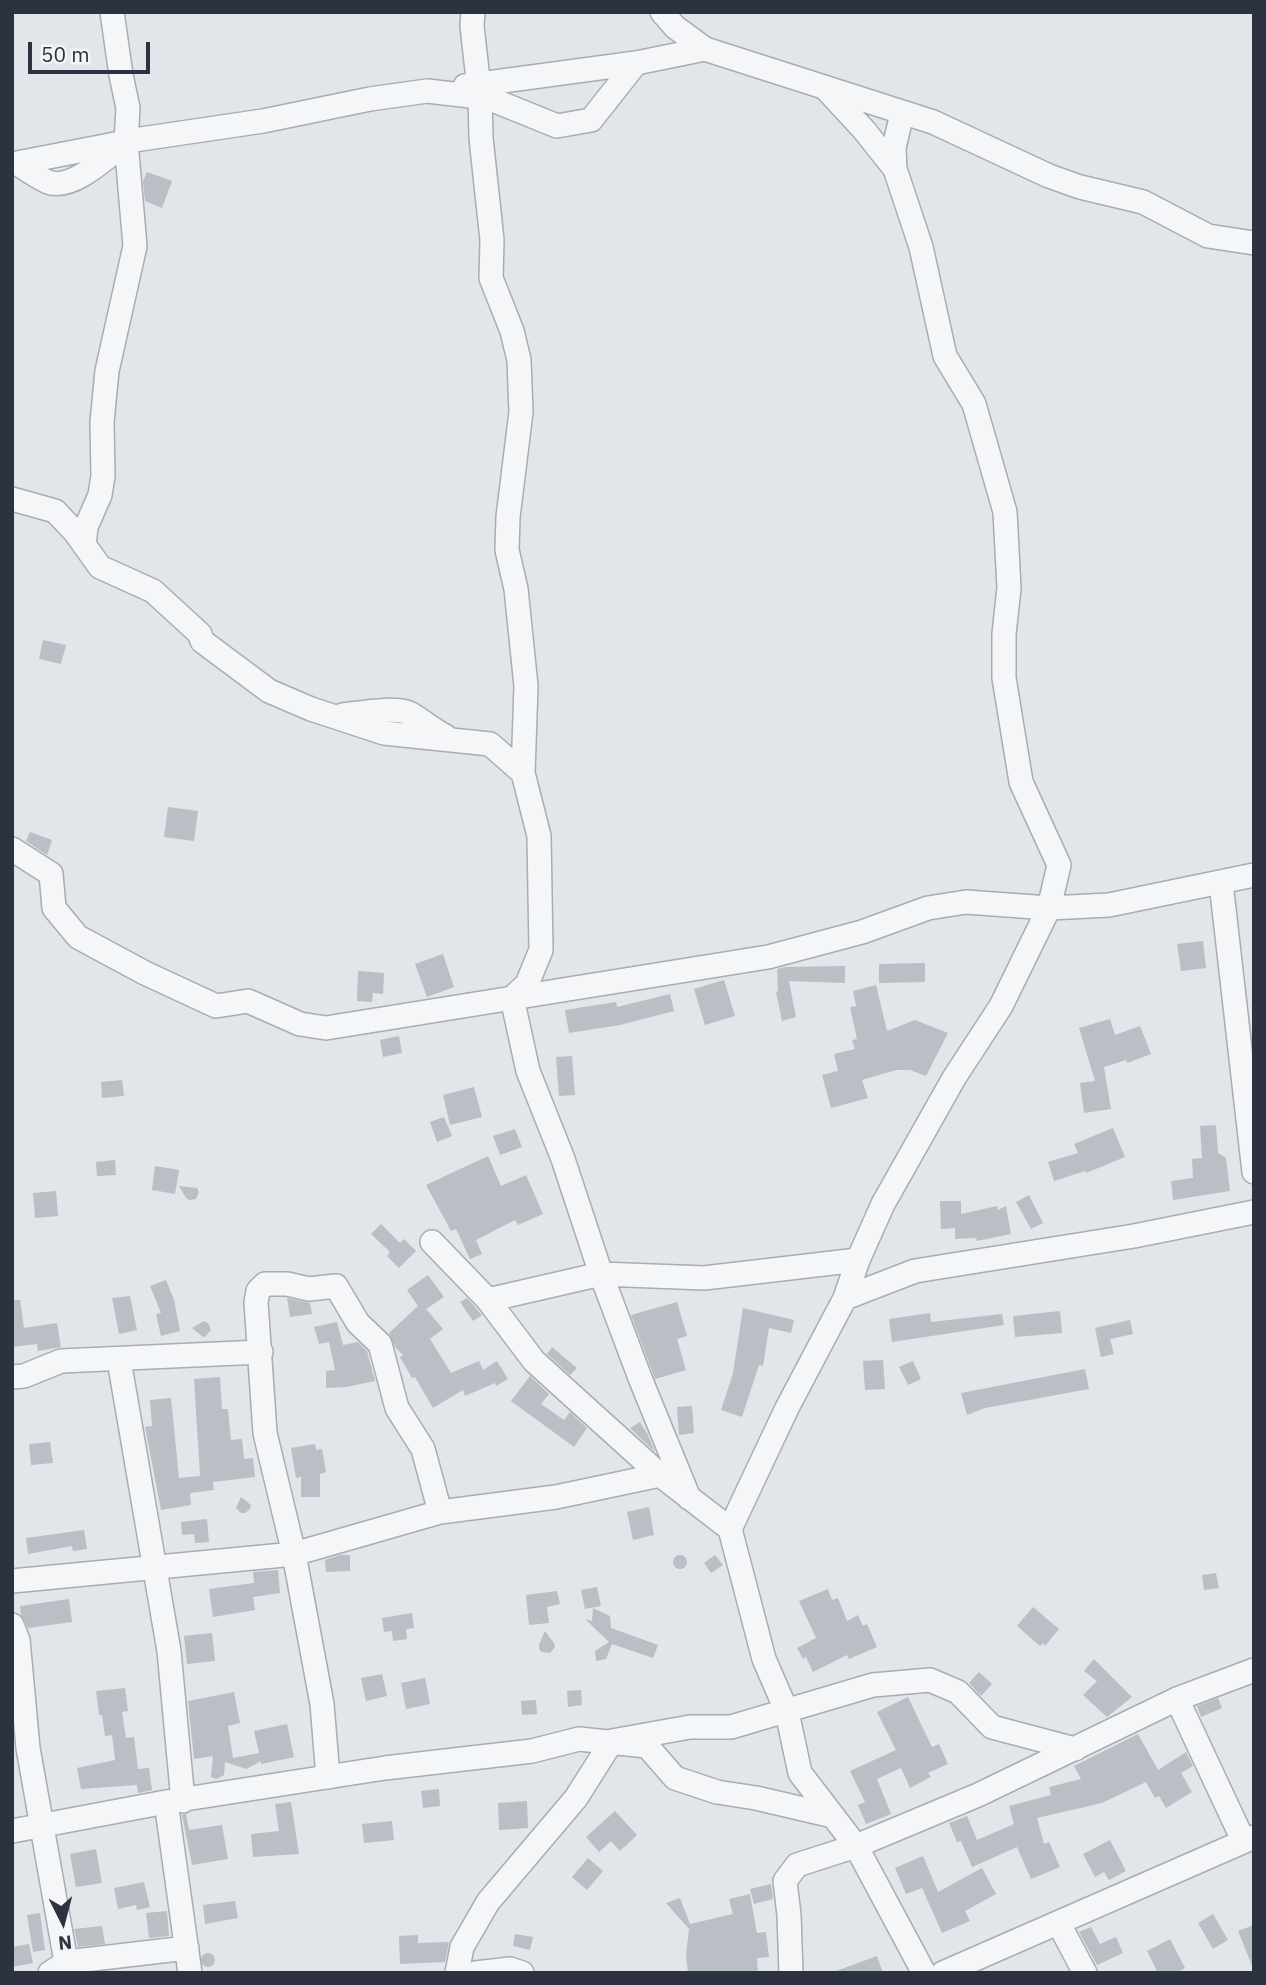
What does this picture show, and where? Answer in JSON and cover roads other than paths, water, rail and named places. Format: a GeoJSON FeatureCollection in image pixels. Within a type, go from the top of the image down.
{"type":"FeatureCollection","features":[{"type":"Feature","properties":{"kind":"street"},"geometry":{"type":"LineString","coordinates":[[84,545],[86,527],[100,495],[103,477],[102,422],[107,372],[135,246],[126,142],[128,108],[112,12]]}},
{"type":"Feature","properties":{"kind":"street"},"geometry":{"type":"LineString","coordinates":[[473,12],[481,138],[492,240],[491,278],[512,331],[519,360],[521,412],[508,517],[507,550],[516,589],[526,686],[523,773],[539,836],[541,950],[527,984],[512,998]]}},
{"type":"Feature","properties":{"kind":"street"},"geometry":{"type":"LineString","coordinates":[[662,12],[675,27],[705,49],[933,122],[1049,176],[1080,187],[1143,202],[1208,236],[1254,243]]}},
{"type":"Feature","properties":{"kind":"street"},"geometry":{"type":"LineString","coordinates":[[15,164],[205,128],[263,121],[427,91],[480,90],[705,49]]}},
{"type":"Feature","properties":{"kind":"street"},"geometry":{"type":"LineString","coordinates":[[480,90],[488,98],[556,126],[591,120],[636,63]]}},
{"type":"Feature","properties":{"kind":"street"},"geometry":{"type":"LineString","coordinates":[[825,88],[895,169]]}},
{"type":"Feature","properties":{"kind":"street"},"geometry":{"type":"LineString","coordinates":[[730,1529],[787,1408],[845,1298],[858,1260],[883,1204],[954,1078],[1001,1006],[1049,908],[1059,865],[1021,782],[1004,678],[1004,634],[1009,588],[1005,512],[974,404],[945,356],[920,247],[895,169],[894,148],[902,113]]}},
{"type":"Feature","properties":{"kind":"street"},"geometry":{"type":"LineString","coordinates":[[12,499],[55,511],[100,567],[153,592],[200,634],[202,640],[269,691],[331,716],[384,733],[490,744],[523,773]]}},
{"type":"Feature","properties":{"kind":"street"},"geometry":{"type":"LineString","coordinates":[[12,849],[51,874],[54,908],[78,937],[145,973],[216,1006],[248,1001],[300,1024],[326,1028],[768,957],[862,932],[928,908],[966,902],[1049,908],[1109,905],[1254,875]]}},
{"type":"Feature","properties":{"kind":"street"},"geometry":{"type":"LineString","coordinates":[[1221,883],[1254,1172]]}},
{"type":"Feature","properties":{"kind":"street"},"geometry":{"type":"LineString","coordinates":[[512,998],[528,1070],[567,1171],[601,1274],[640,1378],[690,1498]]}},
{"type":"Feature","properties":{"kind":"street"},"geometry":{"type":"LineString","coordinates":[[845,1298],[915,1271],[1133,1236],[1254,1212]]}},
{"type":"Feature","properties":{"kind":"street"},"geometry":{"type":"LineString","coordinates":[[432,1242],[488,1300],[534,1361],[660,1475],[730,1529],[764,1659],[788,1712],[800,1773],[856,1846],[924,1973]]}},
{"type":"Feature","properties":{"kind":"street"},"geometry":{"type":"LineString","coordinates":[[488,1300],[601,1274],[704,1278],[858,1260]]}},
{"type":"Feature","properties":{"kind":"street"},"geometry":{"type":"LineString","coordinates":[[328,1777],[322,1704],[294,1554],[265,1433],[256,1302],[258,1291],[265,1284],[287,1284],[309,1289],[336,1286],[358,1323],[380,1344],[397,1408],[423,1449],[440,1512]]}},
{"type":"Feature","properties":{"kind":"street"},"geometry":{"type":"LineString","coordinates":[[12,1377],[24,1376],[61,1361],[261,1352]]}},
{"type":"Feature","properties":{"kind":"street"},"geometry":{"type":"LineString","coordinates":[[119,1360],[169,1651],[174,1801],[190,1973]]}},
{"type":"Feature","properties":{"kind":"street"},"geometry":{"type":"LineString","coordinates":[[12,1581],[294,1554],[440,1512],[556,1497],[660,1475]]}},
{"type":"Feature","properties":{"kind":"street"},"geometry":{"type":"LineString","coordinates":[[12,1625],[18,1640],[28,1748],[42,1825],[62,1969],[187,1948]]}},
{"type":"Feature","properties":{"kind":"street"},"geometry":{"type":"LineString","coordinates":[[791,1973],[785,1881],[797,1865],[856,1846],[978,1795],[1177,1699],[1254,1670]]}},
{"type":"Feature","properties":{"kind":"street"},"geometry":{"type":"LineString","coordinates":[[457,1973],[462,1947],[488,1902],[576,1798],[612,1741],[690,1727],[731,1727],[873,1685],[930,1680],[958,1692],[992,1727],[1075,1749]]}},
{"type":"Feature","properties":{"kind":"street"},"geometry":{"type":"LineString","coordinates":[[943,1973],[1248,1839],[1177,1699]]}},
{"type":"Feature","properties":{"kind":"street"},"geometry":{"type":"LineString","coordinates":[[12,1830],[385,1768],[532,1751],[579,1740],[646,1746],[675,1779],[717,1792],[833,1816]]}},
{"type":"Feature","properties":{"kind":"street"},"geometry":{"type":"LineString","coordinates":[[1059,1924],[1084,1973]]}},
{"type":"Feature","properties":{"kind":"street"},"geometry":{"type":"LineString","coordinates":[[476,1973],[510,1969],[522,1973]]}}]}
